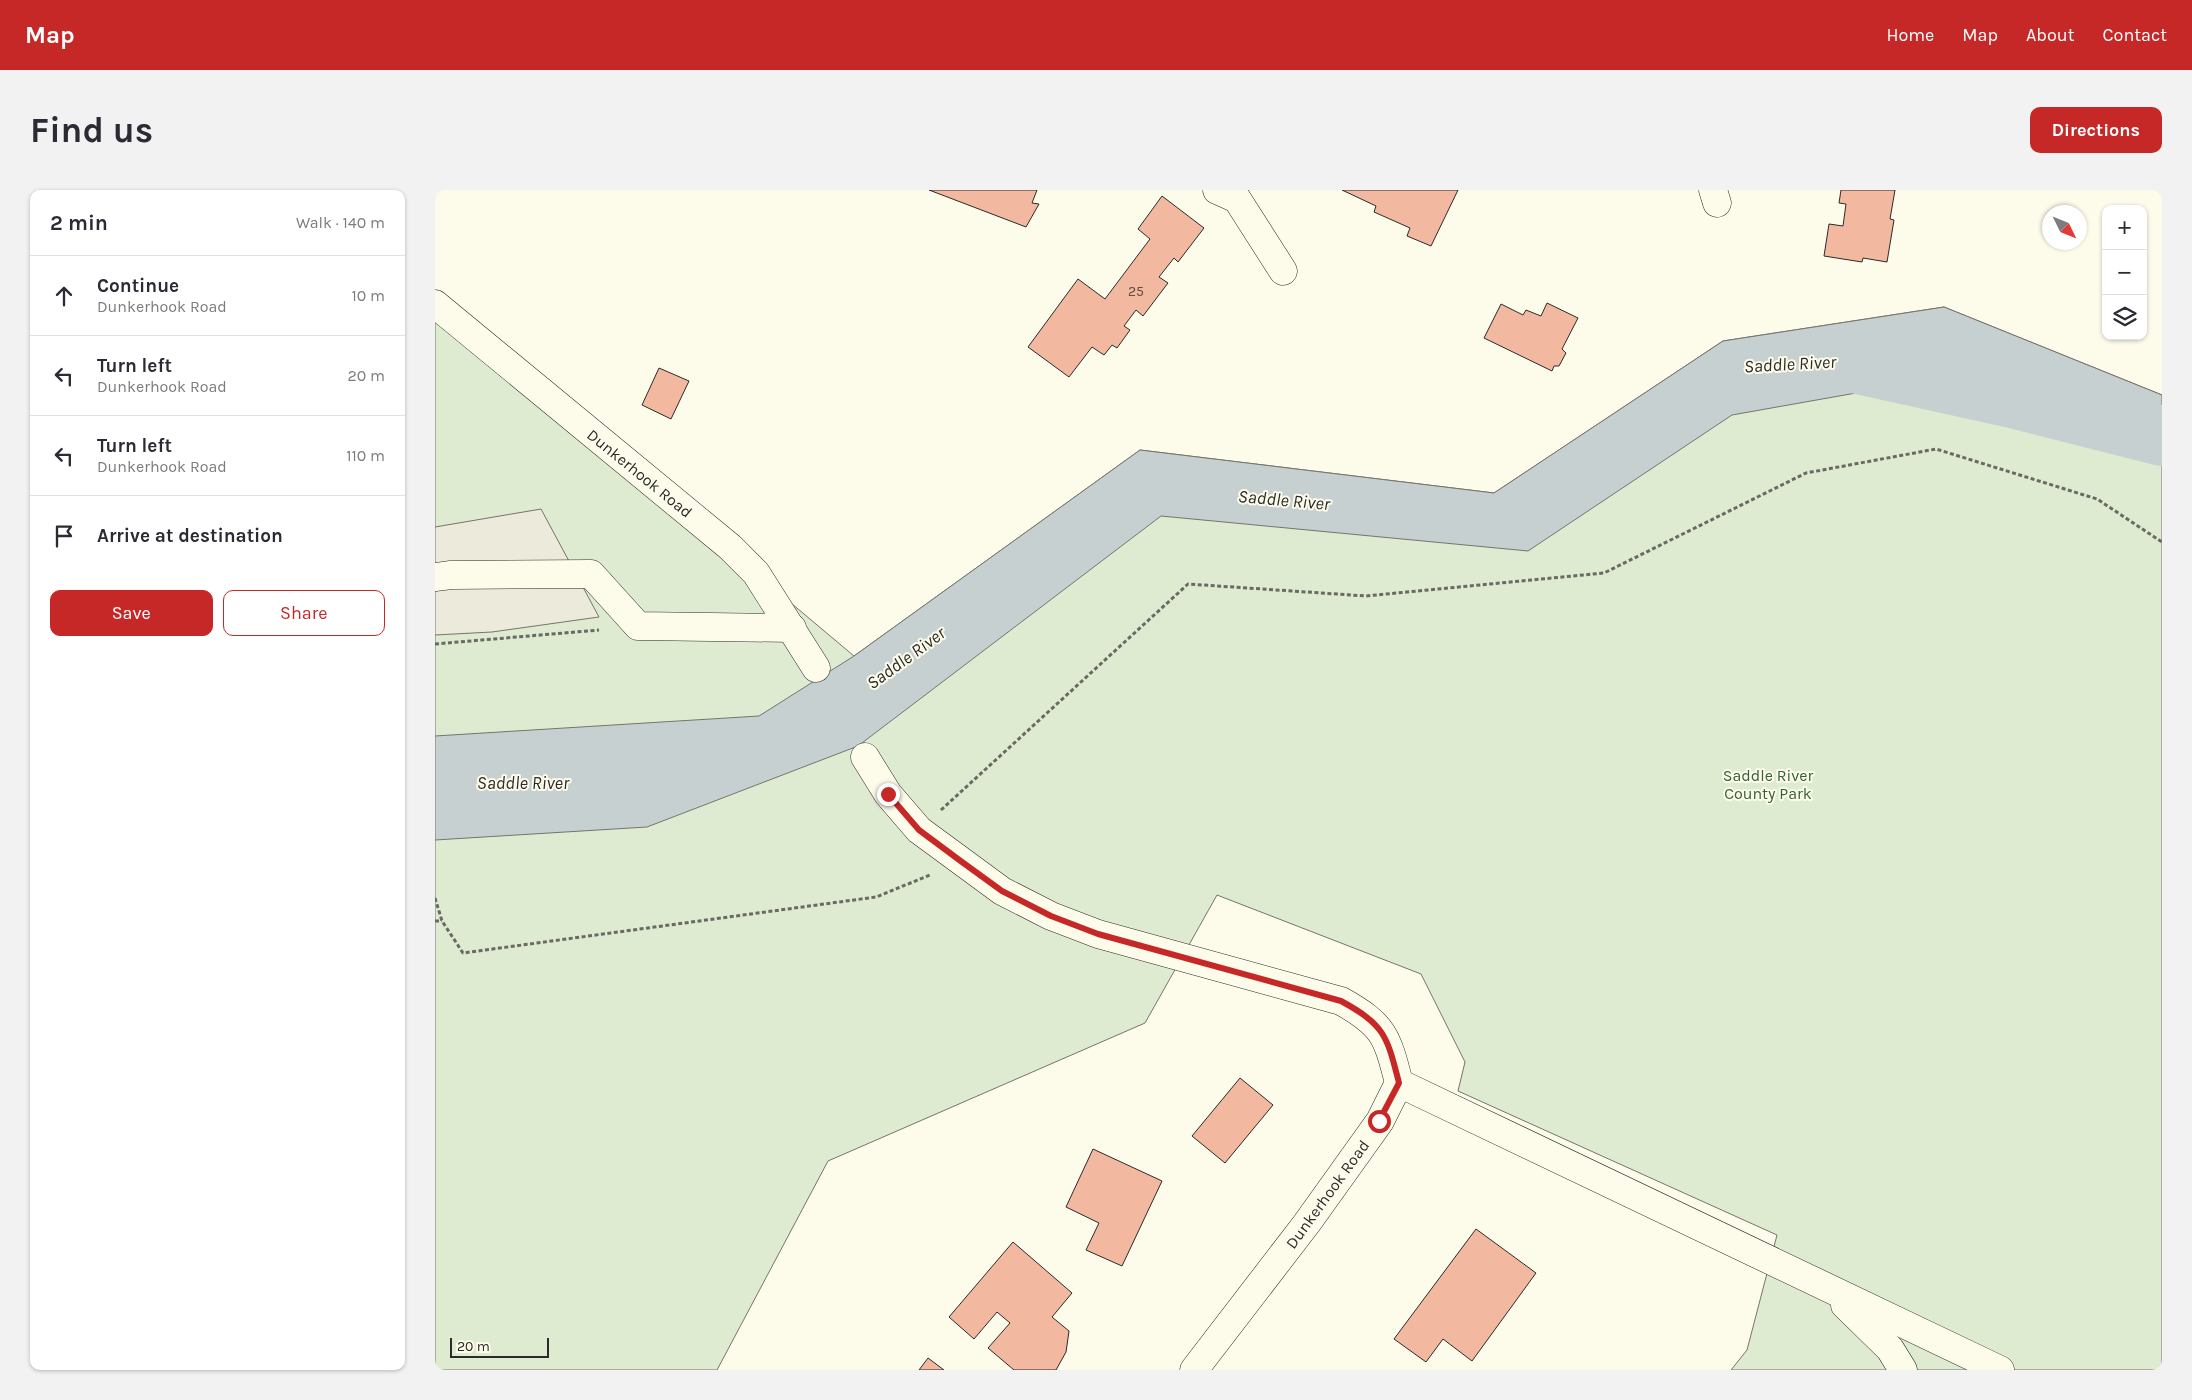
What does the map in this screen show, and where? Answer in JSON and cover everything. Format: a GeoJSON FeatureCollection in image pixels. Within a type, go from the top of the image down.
{"type":"FeatureCollection","features":[{"type":"Feature","properties":{"kind":"street"},"geometry":{"type":"LineString","coordinates":[[1217,190],[1237,199],[1283,271]]}},
{"type":"Feature","properties":{"kind":"street","name":"Dunkerhook Road"},"geometry":{"type":"LineString","coordinates":[[435,304],[730,547],[756,573],[816,668]]}},
{"type":"Feature","properties":{"kind":"street"},"geometry":{"type":"LineString","coordinates":[[435,577],[451,575],[591,574],[638,626],[791,628]]}},
{"type":"Feature","properties":{"kind":"street"},"geometry":{"type":"LineString","coordinates":[[865,757],[888,794],[919,830],[1002,891],[1051,916],[1098,934],[1341,1001],[1365,1014],[1381,1029],[1391,1050],[1399,1083],[2000,1370]]}},
{"type":"Feature","properties":{"kind":"street","name":"Dunkerhook Road"},"geometry":{"type":"LineString","coordinates":[[1194,1370],[1307,1223],[1379,1121],[1399,1083]]}},
{"type":"Feature","properties":{"kind":"street"},"geometry":{"type":"LineString","coordinates":[[1829,1290],[1890,1349],[1903,1370]]}},
{"type":"Feature","properties":{"kind":"path"},"geometry":{"type":"LineString","coordinates":[[919,830],[1188,584],[1366,596],[1604,573],[1806,473],[1936,449],[2097,499],[2162,542]]}},
{"type":"Feature","properties":{"kind":"path"},"geometry":{"type":"LineString","coordinates":[[435,644],[638,626]]}},
{"type":"Feature","properties":{"kind":"path"},"geometry":{"type":"LineString","coordinates":[[435,898],[442,921],[463,953],[876,897],[962,862]]}},
{"type":"Feature","properties":{"kind":"path"},"geometry":{"type":"LineString","coordinates":[[435,921],[442,921]]}},
{"type":"Feature","properties":{"kind":"green space","name":"Saddle River County Park"},"geometry":{"type":"Polygon","coordinates":[[[435,304],[854,656],[1140,450],[1494,493],[1723,341],[1944,307],[2162,395],[2162,1370],[1731,1370],[1747,1350],[1777,1235],[1458,1091],[1465,1062],[1421,974],[1217,895],[1145,1023],[828,1161],[717,1370],[435,1370],[435,304]]]}},
{"type":"Feature","properties":{"kind":"shaded area"},"geometry":{"type":"Polygon","coordinates":[[[541,509],[599,617],[492,632],[435,635],[435,527],[541,509]]]}},
{"type":"Feature","properties":{"kind":"water","name":"Saddle River"},"geometry":{"type":"Polygon","coordinates":[[[1944,307],[2162,395],[2162,462],[2012,398],[1980,371],[1732,415],[1528,551],[1161,516],[858,746],[647,827],[435,840],[435,736],[759,716],[854,656],[1140,450],[1494,493],[1723,341],[1944,307]]]}},
{"type":"Feature","properties":{"kind":"building"},"geometry":{"type":"Polygon","coordinates":[[[929,190],[1037,190],[1032,203],[1039,204],[1026,227],[929,190]]]}},
{"type":"Feature","properties":{"kind":"building"},"geometry":{"type":"Polygon","coordinates":[[[1342,190],[1458,190],[1431,246],[1407,236],[1410,228],[1374,212],[1376,206],[1342,190]]]}},
{"type":"Feature","properties":{"kind":"building"},"geometry":{"type":"Polygon","coordinates":[[[1841,190],[1895,190],[1890,219],[1894,220],[1887,262],[1863,258],[1862,262],[1824,256],[1829,224],[1843,226],[1846,204],[1839,203],[1841,190]]]}},
{"type":"Feature","properties":{"kind":"building"},"geometry":{"type":"Polygon","coordinates":[[[1162,196],[1204,228],[1178,262],[1174,258],[1159,277],[1168,283],[1143,316],[1136,310],[1124,326],[1130,330],[1117,348],[1112,345],[1104,355],[1092,347],[1069,377],[1028,347],[1078,279],[1105,299],[1150,239],[1138,229],[1162,196]]]}},
{"type":"Feature","properties":{"kind":"building"},"geometry":{"type":"Polygon","coordinates":[[[1547,303],[1578,318],[1562,349],[1566,353],[1559,366],[1554,366],[1552,371],[1484,338],[1501,304],[1523,315],[1526,310],[1541,316],[1547,303]]]}},
{"type":"Feature","properties":{"kind":"building"},"geometry":{"type":"Polygon","coordinates":[[[659,368],[689,381],[671,419],[642,405],[659,368]]]}},
{"type":"Feature","properties":{"kind":"building"},"geometry":{"type":"Polygon","coordinates":[[[1240,1078],[1273,1105],[1225,1163],[1192,1136],[1240,1078]]]}},
{"type":"Feature","properties":{"kind":"building"},"geometry":{"type":"Polygon","coordinates":[[[1093,1149],[1162,1181],[1122,1266],[1086,1250],[1099,1223],[1066,1207],[1093,1149]]]}},
{"type":"Feature","properties":{"kind":"building"},"geometry":{"type":"Polygon","coordinates":[[[1476,1229],[1536,1273],[1472,1361],[1443,1339],[1426,1362],[1394,1339],[1476,1229]]]}},
{"type":"Feature","properties":{"kind":"building"},"geometry":{"type":"Polygon","coordinates":[[[1013,1242],[1072,1293],[1052,1317],[1069,1331],[1066,1352],[1056,1370],[1014,1370],[988,1348],[1010,1323],[997,1312],[974,1339],[949,1317],[1013,1242]]]}},
{"type":"Feature","properties":{"kind":"building"},"geometry":{"type":"Polygon","coordinates":[[[928,1358],[944,1370],[919,1370],[928,1358]]]}},
{"type":"Feature","properties":{"kind":"waterway","name":"Saddle River"},"geometry":{"type":"LineString","coordinates":[[1849,362],[2012,398],[2162,436]]}},
{"type":"Feature","properties":{"kind":"route"},"geometry":{"type":"LineString","coordinates":[[888,794],[919,830],[1002,891],[1051,916],[1098,934],[1341,1001],[1365,1014],[1381,1029],[1391,1050],[1399,1083],[1379,1121]]}}]}
